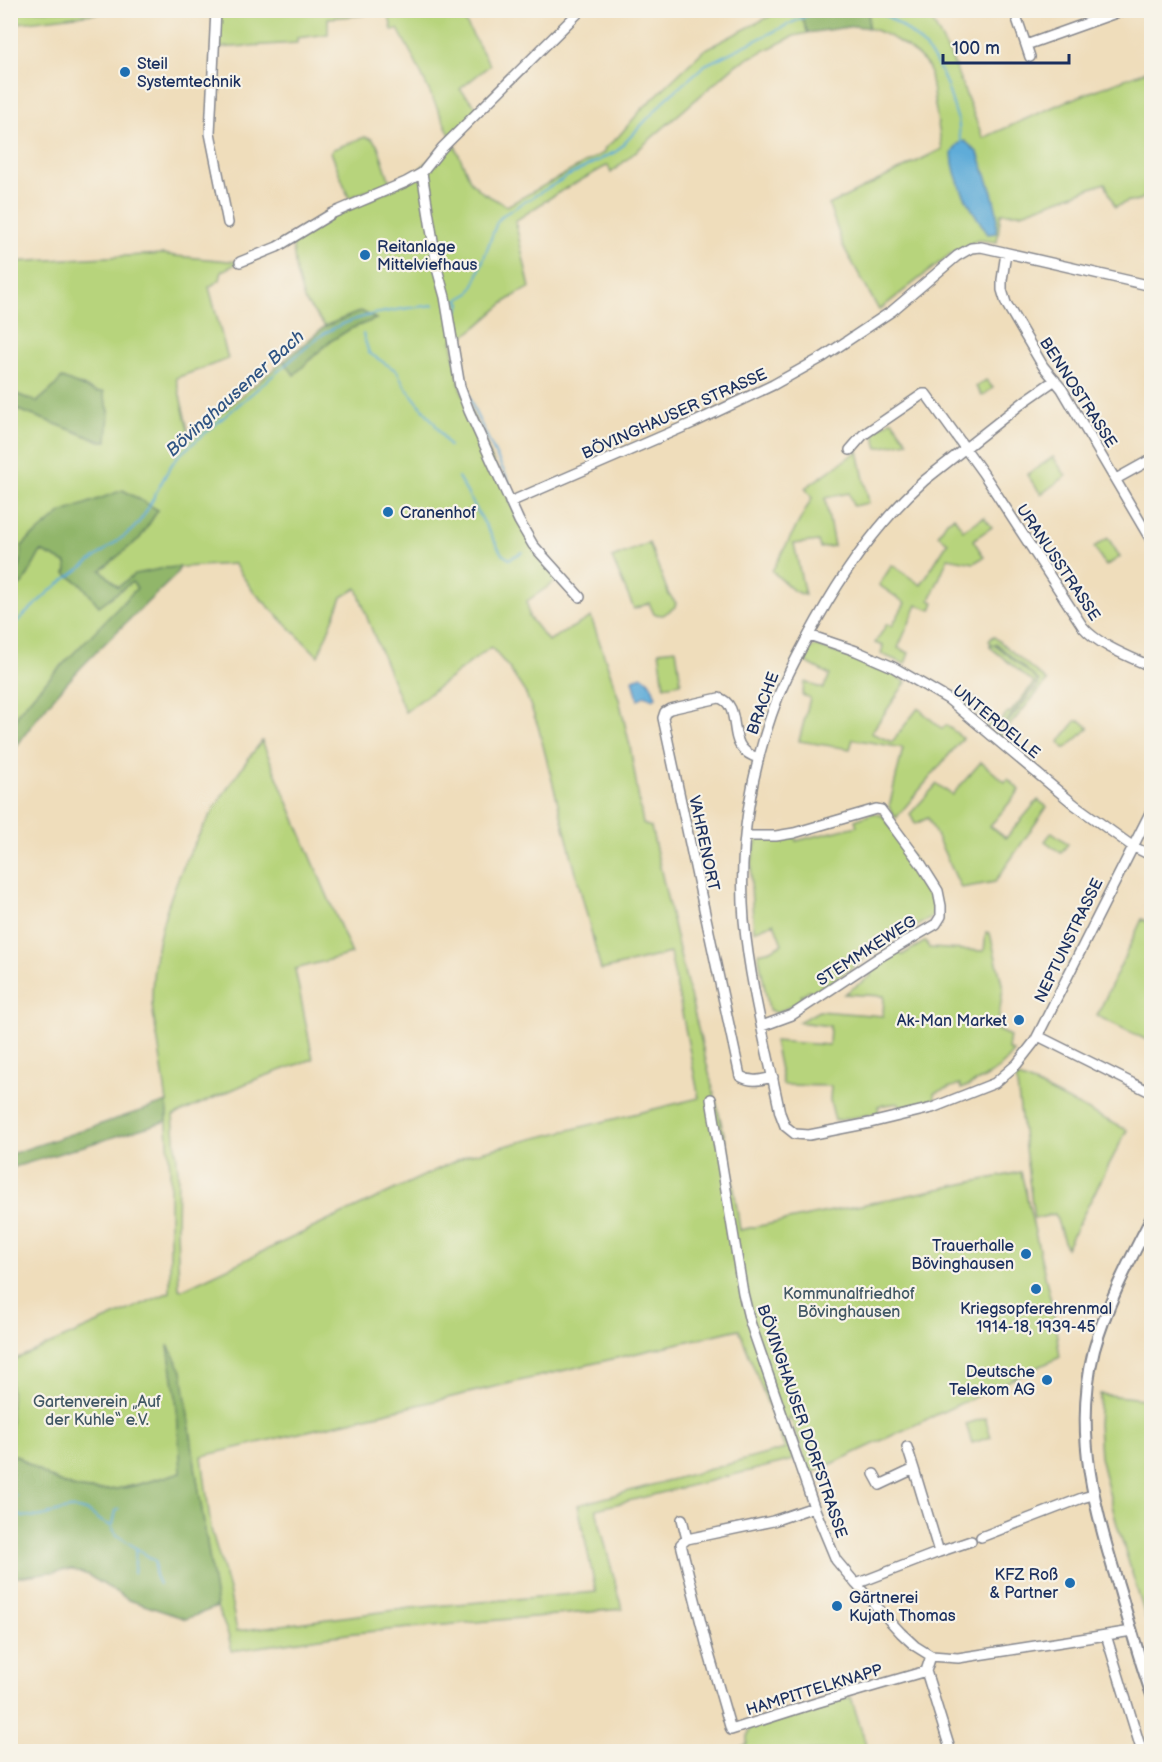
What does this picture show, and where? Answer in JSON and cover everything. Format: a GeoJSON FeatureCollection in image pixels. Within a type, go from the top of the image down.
{"type":"FeatureCollection","features":[{"type":"Feature","properties":{"kind":"main road"},"geometry":{"type":"LineString","coordinates":[[1152,1217],[1119,1282],[1102,1325],[1093,1358],[1088,1392],[1087,1436],[1090,1479],[1102,1532],[1152,1695]]}},
{"type":"Feature","properties":{"kind":"street"},"geometry":{"type":"LineString","coordinates":[[216,10],[210,133],[228,222]]}},
{"type":"Feature","properties":{"kind":"street"},"geometry":{"type":"LineString","coordinates":[[240,262],[277,248],[333,213],[422,173],[442,148],[581,10]]}},
{"type":"Feature","properties":{"kind":"street"},"geometry":{"type":"LineString","coordinates":[[1014,10],[1030,57]]}},
{"type":"Feature","properties":{"kind":"street"},"geometry":{"type":"LineString","coordinates":[[1026,45],[1124,10]]}},
{"type":"Feature","properties":{"kind":"street"},"geometry":{"type":"LineString","coordinates":[[422,173],[460,387],[510,502],[533,545],[580,597]]}},
{"type":"Feature","properties":{"kind":"street","name":"BÖVINGHAUSER STRASSE"},"geometry":{"type":"LineString","coordinates":[[510,502],[695,422],[773,385],[823,357],[892,311],[957,256],[971,248],[981,247],[1152,286]]}},
{"type":"Feature","properties":{"kind":"street","name":"BENNOSTRASSE"},"geometry":{"type":"LineString","coordinates":[[1006,253],[1002,280],[1006,303],[1043,366],[1062,389],[1152,542]]}},
{"type":"Feature","properties":{"kind":"street","name":"BRACHE"},"geometry":{"type":"LineString","coordinates":[[795,1134],[785,1126],[772,1077],[750,970],[744,919],[746,836],[758,758],[778,699],[798,654],[836,587],[874,532],[910,493],[1025,401],[1055,380]]}},
{"type":"Feature","properties":{"kind":"street","name":"URANUSSTRASSE"},"geometry":{"type":"LineString","coordinates":[[850,450],[864,435],[926,394],[965,448],[1089,634],[1152,667]]}},
{"type":"Feature","properties":{"kind":"street"},"geometry":{"type":"LineString","coordinates":[[1116,479],[1152,459]]}},
{"type":"Feature","properties":{"kind":"street","name":"UNTERDELLE"},"geometry":{"type":"LineString","coordinates":[[809,635],[893,667],[948,699],[1075,805],[1132,846],[1152,856]]}},
{"type":"Feature","properties":{"kind":"street","name":"VAHRENORT"},"geometry":{"type":"LineString","coordinates":[[758,758],[743,750],[739,744],[730,705],[725,700],[719,698],[665,712],[663,718],[740,1076],[747,1081],[755,1082],[772,1077]]}},
{"type":"Feature","properties":{"kind":"street","name":"STEMMKEWEG"},"geometry":{"type":"LineString","coordinates":[[746,836],[776,836],[794,833],[876,809],[881,810],[935,885],[941,906],[941,916],[936,924],[878,958],[792,1015],[762,1026]]}},
{"type":"Feature","properties":{"kind":"street","name":"NEPTUNSTRASSE"},"geometry":{"type":"LineString","coordinates":[[795,1134],[809,1135],[932,1108],[995,1083],[1017,1064],[1038,1036],[1152,809]]}},
{"type":"Feature","properties":{"kind":"street"},"geometry":{"type":"LineString","coordinates":[[1038,1036],[1152,1093]]}},
{"type":"Feature","properties":{"kind":"street","name":"BÖVINGHAUSER DORFSTRASSE"},"geometry":{"type":"LineString","coordinates":[[711,1099],[743,1293],[750,1322],[814,1507],[836,1560],[901,1633],[931,1656]]}},
{"type":"Feature","properties":{"kind":"street"},"geometry":{"type":"LineString","coordinates":[[1140,1240],[1152,1245]]}},
{"type":"Feature","properties":{"kind":"street"},"geometry":{"type":"LineString","coordinates":[[907,1447],[939,1552]]}},
{"type":"Feature","properties":{"kind":"street"},"geometry":{"type":"LineString","coordinates":[[874,1474],[880,1485],[914,1469]]}},
{"type":"Feature","properties":{"kind":"street"},"geometry":{"type":"LineString","coordinates":[[981,1537],[1093,1496]]}},
{"type":"Feature","properties":{"kind":"street"},"geometry":{"type":"LineString","coordinates":[[687,1539],[773,1521],[814,1507]]}},
{"type":"Feature","properties":{"kind":"street","name":"HAMPITTELKNAPP"},"geometry":{"type":"LineString","coordinates":[[682,1519],[687,1539],[681,1544],[731,1731],[926,1671]]}},
{"type":"Feature","properties":{"kind":"street"},"geometry":{"type":"LineString","coordinates":[[856,1584],[970,1541]]}},
{"type":"Feature","properties":{"kind":"street"},"geometry":{"type":"LineString","coordinates":[[951,1752],[926,1671],[931,1656],[958,1658],[1132,1631]]}},
{"type":"Feature","properties":{"kind":"street"},"geometry":{"type":"LineString","coordinates":[[1106,1635],[1142,1752]]}},
{"type":"Feature","properties":{"kind":"green space"},"geometry":{"type":"Polygon","coordinates":[[[11,10],[117,11],[11,24],[11,10]]]}},
{"type":"Feature","properties":{"kind":"green space"},"geometry":{"type":"Polygon","coordinates":[[[216,11],[365,11],[365,15],[328,18],[328,34],[297,38],[297,43],[215,48],[216,11]]]}},
{"type":"Feature","properties":{"kind":"green space"},"geometry":{"type":"Polygon","coordinates":[[[388,11],[459,11],[490,65],[460,89],[480,111],[452,139],[398,29],[392,30],[388,11]]]}},
{"type":"Feature","properties":{"kind":"green space"},"geometry":{"type":"Polygon","coordinates":[[[780,11],[799,11],[808,33],[794,36],[737,64],[611,173],[608,165],[556,194],[515,221],[530,288],[509,300],[471,331],[452,341],[460,387],[519,521],[562,577],[527,601],[529,617],[548,641],[591,617],[619,699],[630,746],[643,824],[651,827],[730,1159],[740,1230],[1021,1172],[1053,1310],[1060,1357],[810,1474],[790,1418],[782,1423],[793,1460],[596,1509],[622,1609],[354,1633],[232,1651],[217,1607],[187,1403],[168,1347],[176,1397],[182,1472],[132,1486],[106,1490],[81,1489],[63,1484],[16,1455],[11,1456],[11,1361],[170,1292],[170,1171],[167,1102],[152,1003],[154,967],[171,897],[185,863],[220,799],[262,741],[352,954],[295,969],[313,1059],[254,1080],[173,1116],[178,1170],[179,1289],[468,1155],[699,1098],[670,953],[601,970],[538,726],[526,694],[509,668],[491,647],[405,712],[357,588],[342,597],[318,656],[253,591],[234,564],[165,568],[118,587],[101,570],[140,538],[158,510],[145,503],[32,536],[22,546],[19,568],[11,579],[11,407],[100,441],[109,411],[104,396],[79,384],[52,389],[37,402],[11,392],[11,262],[164,254],[240,262],[222,271],[220,280],[209,287],[228,359],[176,378],[190,439],[284,361],[294,374],[329,342],[350,329],[376,319],[361,312],[325,326],[304,300],[296,272],[292,239],[303,231],[406,182],[452,139],[471,182],[483,193],[507,206],[605,152],[604,149],[618,137],[642,109],[704,50],[780,11]],[[739,1329],[202,1456],[211,1529],[229,1590],[237,1631],[411,1608],[596,1592],[578,1505],[785,1449],[739,1329]]]}},
{"type":"Feature","properties":{"kind":"green space"},"geometry":{"type":"Polygon","coordinates":[[[799,11],[869,11],[868,28],[855,26],[808,33],[799,11]]]}},
{"type":"Feature","properties":{"kind":"green space"},"geometry":{"type":"Polygon","coordinates":[[[869,11],[934,11],[928,13],[952,59],[983,138],[1062,103],[1151,69],[1151,194],[1135,202],[1129,201],[1115,207],[1105,183],[1022,213],[1001,213],[997,242],[978,240],[952,253],[879,310],[843,246],[829,205],[942,149],[929,68],[902,44],[868,28],[869,11]]]}},
{"type":"Feature","properties":{"kind":"green space"},"geometry":{"type":"Polygon","coordinates":[[[365,137],[372,139],[378,146],[390,182],[349,198],[331,152],[333,149],[365,137]]]}},
{"type":"Feature","properties":{"kind":"green space"},"geometry":{"type":"Polygon","coordinates":[[[361,311],[376,319],[350,329],[329,342],[294,375],[284,361],[325,326],[361,311]]]}},
{"type":"Feature","properties":{"kind":"green space"},"geometry":{"type":"Polygon","coordinates":[[[62,378],[96,392],[104,392],[109,411],[107,441],[100,441],[11,407],[11,392],[37,402],[62,378]]]}},
{"type":"Feature","properties":{"kind":"green space"},"geometry":{"type":"Polygon","coordinates":[[[986,380],[993,388],[982,396],[976,387],[986,380]]]}},
{"type":"Feature","properties":{"kind":"green space"},"geometry":{"type":"Polygon","coordinates":[[[892,420],[908,442],[878,448],[873,431],[892,420]]]}},
{"type":"Feature","properties":{"kind":"green space"},"geometry":{"type":"Polygon","coordinates":[[[858,451],[869,503],[853,506],[849,493],[825,498],[834,546],[820,548],[818,541],[794,544],[805,595],[794,591],[772,571],[812,498],[805,488],[858,451]]]}},
{"type":"Feature","properties":{"kind":"green space"},"geometry":{"type":"Polygon","coordinates":[[[1053,457],[1066,476],[1041,494],[1027,475],[1053,457]]]}},
{"type":"Feature","properties":{"kind":"green space"},"geometry":{"type":"Polygon","coordinates":[[[123,490],[158,510],[140,538],[101,570],[118,587],[135,574],[180,567],[175,576],[66,683],[11,755],[11,730],[19,712],[137,588],[132,582],[99,606],[82,585],[65,573],[66,563],[41,551],[24,582],[11,593],[11,579],[19,568],[22,546],[61,513],[123,490]]]}},
{"type":"Feature","properties":{"kind":"green space"},"geometry":{"type":"Polygon","coordinates":[[[954,517],[963,530],[984,517],[992,527],[973,540],[984,557],[974,563],[948,558],[930,600],[934,602],[931,610],[917,605],[898,648],[909,653],[905,664],[881,654],[883,646],[875,643],[887,624],[892,626],[905,603],[879,585],[892,565],[921,585],[948,542],[938,535],[947,521],[954,517]]]}},
{"type":"Feature","properties":{"kind":"green space"},"geometry":{"type":"Polygon","coordinates":[[[1108,538],[1120,557],[1106,566],[1094,547],[1108,538]]]}},
{"type":"Feature","properties":{"kind":"green space"},"geometry":{"type":"Polygon","coordinates":[[[649,543],[669,595],[676,603],[675,607],[663,615],[654,614],[649,603],[634,609],[612,558],[649,543]]]}},
{"type":"Feature","properties":{"kind":"green space"},"geometry":{"type":"Polygon","coordinates":[[[41,551],[66,563],[65,573],[82,585],[99,606],[132,582],[138,588],[35,693],[19,712],[11,730],[11,593],[24,582],[41,551]]]}},
{"type":"Feature","properties":{"kind":"green space"},"geometry":{"type":"Polygon","coordinates":[[[993,636],[1047,681],[1000,737],[978,717],[978,712],[1001,730],[1038,686],[1039,681],[997,644],[990,645],[989,641],[993,636]]]}},
{"type":"Feature","properties":{"kind":"green space"},"geometry":{"type":"Polygon","coordinates":[[[993,645],[1036,679],[1037,683],[1001,728],[997,725],[1008,712],[1010,713],[1034,683],[990,647],[993,645]]]}},
{"type":"Feature","properties":{"kind":"green space"},"geometry":{"type":"Polygon","coordinates":[[[815,646],[865,661],[864,665],[876,670],[878,666],[906,682],[871,733],[892,742],[918,708],[942,729],[946,725],[963,738],[896,818],[889,807],[903,748],[853,739],[850,749],[799,741],[810,698],[802,695],[805,682],[823,689],[830,675],[802,660],[815,646]]]}},
{"type":"Feature","properties":{"kind":"green space"},"geometry":{"type":"Polygon","coordinates":[[[676,649],[681,683],[664,686],[659,651],[676,649]]]}},
{"type":"Feature","properties":{"kind":"green space"},"geometry":{"type":"Polygon","coordinates":[[[945,688],[967,703],[972,697],[977,700],[972,707],[968,708],[943,690],[945,688]]]}},
{"type":"Feature","properties":{"kind":"green space"},"geometry":{"type":"Polygon","coordinates":[[[1076,721],[1081,721],[1088,729],[1064,748],[1059,742],[1076,721]]]}},
{"type":"Feature","properties":{"kind":"green space"},"geometry":{"type":"Polygon","coordinates":[[[981,762],[1005,782],[1008,779],[1020,790],[990,826],[1006,838],[1038,800],[1047,807],[995,882],[961,888],[928,818],[915,824],[910,814],[937,784],[952,795],[981,762]]]}},
{"type":"Feature","properties":{"kind":"green space"},"geometry":{"type":"Polygon","coordinates":[[[874,813],[883,816],[916,863],[909,866],[933,901],[934,913],[897,939],[889,933],[876,944],[879,949],[813,994],[809,990],[801,996],[803,1000],[777,1013],[769,1010],[758,953],[782,944],[774,923],[754,931],[751,871],[758,837],[795,836],[796,841],[857,826],[855,820],[874,813]]]}},
{"type":"Feature","properties":{"kind":"green space"},"geometry":{"type":"Polygon","coordinates":[[[1052,832],[1068,844],[1061,853],[1045,841],[1052,832]]]}},
{"type":"Feature","properties":{"kind":"green space"},"geometry":{"type":"Polygon","coordinates":[[[1142,919],[1151,924],[1151,1042],[1097,1016],[1142,919]]]}},
{"type":"Feature","properties":{"kind":"green space"},"geometry":{"type":"Polygon","coordinates":[[[986,932],[990,933],[1003,988],[997,1030],[1010,1036],[1008,1049],[1014,1052],[997,1070],[961,1089],[960,1084],[934,1093],[935,1099],[901,1108],[899,1103],[878,1106],[879,1113],[835,1121],[830,1100],[831,1086],[783,1085],[774,1041],[829,1045],[830,1026],[798,1022],[819,1011],[883,1016],[884,996],[844,994],[871,976],[868,968],[896,950],[902,955],[926,941],[929,948],[984,951],[986,932]]]}},
{"type":"Feature","properties":{"kind":"green space"},"geometry":{"type":"Polygon","coordinates":[[[1016,1077],[1127,1130],[1066,1248],[1055,1214],[1034,1219],[1016,1077]]]}},
{"type":"Feature","properties":{"kind":"green space"},"geometry":{"type":"Polygon","coordinates":[[[167,1102],[167,1121],[11,1168],[11,1154],[167,1102]]]}},
{"type":"Feature","properties":{"kind":"green space"},"geometry":{"type":"Polygon","coordinates":[[[168,1345],[182,1371],[217,1607],[186,1619],[129,1600],[88,1575],[72,1569],[11,1578],[11,1456],[15,1455],[63,1484],[81,1489],[119,1489],[181,1472],[176,1397],[168,1345]]]}},
{"type":"Feature","properties":{"kind":"green space"},"geometry":{"type":"Polygon","coordinates":[[[1100,1394],[1151,1400],[1151,1635],[1116,1521],[1100,1457],[1098,1424],[1100,1394]]]}},
{"type":"Feature","properties":{"kind":"green space"},"geometry":{"type":"Polygon","coordinates":[[[985,1418],[991,1437],[972,1443],[966,1424],[985,1418]]]}},
{"type":"Feature","properties":{"kind":"green space"},"geometry":{"type":"Polygon","coordinates":[[[851,1697],[868,1751],[730,1752],[747,1744],[751,1726],[851,1697]]]}},
{"type":"Feature","properties":{"kind":"water"},"geometry":{"type":"Polygon","coordinates":[[[965,141],[978,153],[992,192],[997,213],[996,233],[988,234],[964,196],[956,175],[952,153],[958,144],[965,141]]]}},
{"type":"Feature","properties":{"kind":"water"},"geometry":{"type":"Polygon","coordinates":[[[642,676],[651,685],[656,697],[653,699],[645,695],[638,700],[633,679],[642,676]]]}},
{"type":"Feature","properties":{"kind":"waterway","name":"Bövinghausener Bach"},"geometry":{"type":"LineString","coordinates":[[456,336],[455,316],[461,303],[458,300],[470,293],[497,222],[503,215],[568,176],[617,151],[667,98],[705,65],[818,10]]}},
{"type":"Feature","properties":{"kind":"waterway","name":"Bövinghausener Bach"},"geometry":{"type":"LineString","coordinates":[[874,10],[911,34],[934,59],[950,94],[962,143]]}},
{"type":"Feature","properties":{"kind":"waterway","name":"Bövinghausener Bach"},"geometry":{"type":"LineString","coordinates":[[10,628],[51,590],[131,531],[145,514],[178,456],[316,339],[343,324],[372,314],[433,305]]}},
{"type":"Feature","properties":{"kind":"waterway"},"geometry":{"type":"LineString","coordinates":[[363,334],[369,353],[397,371],[404,385],[449,446]]}},
{"type":"Feature","properties":{"kind":"waterway"},"geometry":{"type":"LineString","coordinates":[[459,348],[464,380],[474,410],[510,484]]}},
{"type":"Feature","properties":{"kind":"waterway"},"geometry":{"type":"LineString","coordinates":[[458,477],[502,554],[509,559],[523,552]]}},
{"type":"Feature","properties":{"kind":"waterway"},"geometry":{"type":"LineString","coordinates":[[10,1501],[16,1495]]}},
{"type":"Feature","properties":{"kind":"waterway"},"geometry":{"type":"LineString","coordinates":[[10,1510],[23,1517],[39,1517],[68,1509],[88,1512],[110,1525],[117,1535],[155,1561],[155,1576],[159,1584]]}},
{"type":"Feature","properties":{"kind":"waterway"},"geometry":{"type":"LineString","coordinates":[[111,1526],[116,1511],[119,1509]]}},
{"type":"Feature","properties":{"kind":"waterway"},"geometry":{"type":"LineString","coordinates":[[134,1573],[136,1549]]}},
{"type":"Feature","properties":{"kind":"place","name":"Steil Systemtechnik"},"geometry":{"type":"Point","coordinates":[125,72]}},
{"type":"Feature","properties":{"kind":"place","name":"Reitanlage Mittelviefhaus"},"geometry":{"type":"Point","coordinates":[365,255]}},
{"type":"Feature","properties":{"kind":"place","name":"Cranenhof"},"geometry":{"type":"Point","coordinates":[388,512]}},
{"type":"Feature","properties":{"kind":"place","name":"Ak-Man Market"},"geometry":{"type":"Point","coordinates":[1019,1020]}},
{"type":"Feature","properties":{"kind":"place","name":"Trauerhalle Bövinghausen"},"geometry":{"type":"Point","coordinates":[1026,1254]}},
{"type":"Feature","properties":{"kind":"place","name":"Kriegsopferehrenmal 1914-18, 1939-45"},"geometry":{"type":"Point","coordinates":[1036,1289]}},
{"type":"Feature","properties":{"kind":"place","name":"Deutsche Telekom AG"},"geometry":{"type":"Point","coordinates":[1047,1380]}},
{"type":"Feature","properties":{"kind":"place","name":"KFZ Roß & Partner"},"geometry":{"type":"Point","coordinates":[1070,1583]}},
{"type":"Feature","properties":{"kind":"place","name":"Gärtnerei Kujath Thomas"},"geometry":{"type":"Point","coordinates":[837,1606]}},
{"type":"Feature","properties":{"kind":"park label","name":"Kommunalfriedhof Bövinghausen"},"geometry":{"type":"Point","coordinates":[849,1302]}},
{"type":"Feature","properties":{"kind":"park label","name":"Gartenverein „Auf der Kuhle“ e.V."},"geometry":{"type":"Point","coordinates":[97,1410]}}]}
